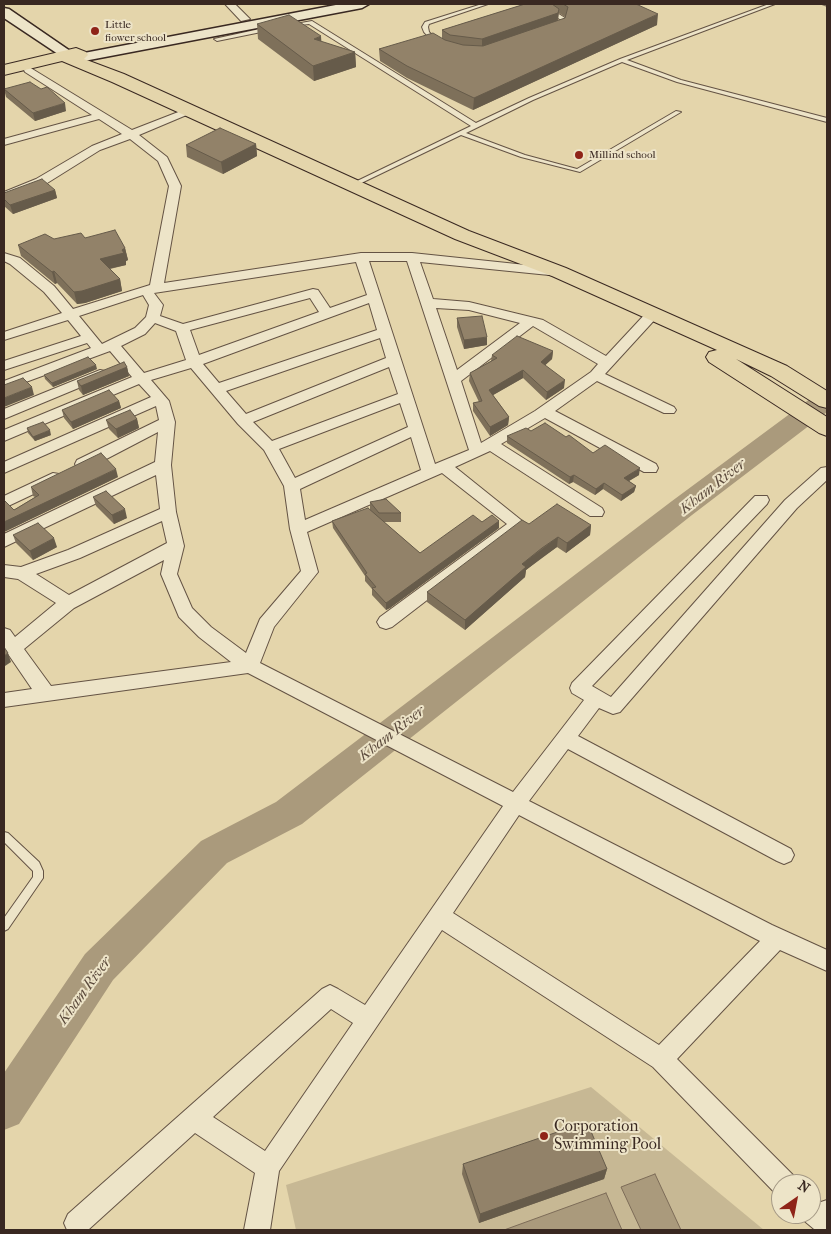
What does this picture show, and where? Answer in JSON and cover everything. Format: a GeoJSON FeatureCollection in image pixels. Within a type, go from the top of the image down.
{"type":"FeatureCollection","features":[{"type":"Feature","properties":{"kind":"main road"},"geometry":{"type":"LineString","coordinates":[[4,70],[72,56],[134,76],[359,182],[462,235],[559,272],[784,373],[827,401]]}},
{"type":"Feature","properties":{"kind":"main road"},"geometry":{"type":"LineString","coordinates":[[4,76],[72,56],[190,111],[359,182]]}},
{"type":"Feature","properties":{"kind":"main road"},"geometry":{"type":"LineString","coordinates":[[643,310],[827,428]]}},
{"type":"Feature","properties":{"kind":"street"},"geometry":{"type":"LineString","coordinates":[[230,4],[245,19]]}},
{"type":"Feature","properties":{"kind":"street"},"geometry":{"type":"LineString","coordinates":[[72,56],[245,19],[329,4]]}},
{"type":"Feature","properties":{"kind":"street"},"geometry":{"type":"LineString","coordinates":[[4,12],[72,56],[362,4]]}},
{"type":"Feature","properties":{"kind":"street"},"geometry":{"type":"LineString","coordinates":[[4,386],[106,347],[140,331],[153,318],[156,304],[151,289],[175,186],[163,158],[29,70]]}},
{"type":"Feature","properties":{"kind":"street"},"geometry":{"type":"LineString","coordinates":[[4,196],[40,182],[96,148],[190,111]]}},
{"type":"Feature","properties":{"kind":"street"},"geometry":{"type":"LineString","coordinates":[[4,142],[99,116]]}},
{"type":"Feature","properties":{"kind":"street"},"geometry":{"type":"LineString","coordinates":[[82,121],[96,148]]}},
{"type":"Feature","properties":{"kind":"street"},"geometry":{"type":"LineString","coordinates":[[4,257],[15,261],[49,289],[90,337],[128,363],[160,398],[167,422],[163,465],[168,512],[176,546],[169,574],[184,612],[205,632],[250,666],[776,938],[827,961]]}},
{"type":"Feature","properties":{"kind":"street"},"geometry":{"type":"LineString","coordinates":[[361,257],[416,429],[436,469],[518,524],[386,622]]}},
{"type":"Feature","properties":{"kind":"street"},"geometry":{"type":"LineString","coordinates":[[4,336],[151,289],[361,257],[412,257],[559,272]]}},
{"type":"Feature","properties":{"kind":"street"},"geometry":{"type":"LineString","coordinates":[[412,257],[453,380],[484,448],[596,512]]}},
{"type":"Feature","properties":{"kind":"street"},"geometry":{"type":"LineString","coordinates":[[153,318],[182,328],[313,293],[327,314]]}},
{"type":"Feature","properties":{"kind":"street"},"geometry":{"type":"LineString","coordinates":[[4,436],[142,378],[194,362],[374,297]]}},
{"type":"Feature","properties":{"kind":"street"},"geometry":{"type":"LineString","coordinates":[[427,303],[469,306],[531,321],[572,341],[607,364]]}},
{"type":"Feature","properties":{"kind":"street"},"geometry":{"type":"LineString","coordinates":[[298,529],[484,448],[544,411],[596,375],[607,364],[643,310]]}},
{"type":"Feature","properties":{"kind":"street"},"geometry":{"type":"LineString","coordinates":[[453,380],[531,321]]}},
{"type":"Feature","properties":{"kind":"street"},"geometry":{"type":"LineString","coordinates":[[182,328],[194,362],[242,421],[270,447],[292,486],[298,529],[310,572],[266,624],[250,666]]}},
{"type":"Feature","properties":{"kind":"street"},"geometry":{"type":"LineString","coordinates":[[216,389],[385,332]]}},
{"type":"Feature","properties":{"kind":"street"},"geometry":{"type":"LineString","coordinates":[[4,366],[90,337]]}},
{"type":"Feature","properties":{"kind":"street"},"geometry":{"type":"LineString","coordinates":[[242,421],[394,360]]}},
{"type":"Feature","properties":{"kind":"street"},"geometry":{"type":"LineString","coordinates":[[4,414],[128,363]]}},
{"type":"Feature","properties":{"kind":"street"},"geometry":{"type":"LineString","coordinates":[[596,375],[669,410]]}},
{"type":"Feature","properties":{"kind":"street"},"geometry":{"type":"LineString","coordinates":[[270,447],[405,396]]}},
{"type":"Feature","properties":{"kind":"street"},"geometry":{"type":"LineString","coordinates":[[4,468],[160,398]]}},
{"type":"Feature","properties":{"kind":"street"},"geometry":{"type":"LineString","coordinates":[[544,411],[650,468]]}},
{"type":"Feature","properties":{"kind":"street"},"geometry":{"type":"LineString","coordinates":[[4,502],[167,422]]}},
{"type":"Feature","properties":{"kind":"street"},"geometry":{"type":"LineString","coordinates":[[292,486],[416,429]]}},
{"type":"Feature","properties":{"kind":"street"},"geometry":{"type":"LineString","coordinates":[[4,541],[163,465]]}},
{"type":"Feature","properties":{"kind":"street"},"geometry":{"type":"LineString","coordinates":[[760,500],[580,688],[613,707],[791,504],[827,472]]}},
{"type":"Feature","properties":{"kind":"street"},"geometry":{"type":"LineString","coordinates":[[4,571],[22,573],[74,554],[168,512]]}},
{"type":"Feature","properties":{"kind":"street"},"geometry":{"type":"LineString","coordinates":[[47,694],[9,642],[68,603],[176,546]]}},
{"type":"Feature","properties":{"kind":"street"},"geometry":{"type":"LineString","coordinates":[[22,573],[68,603]]}},
{"type":"Feature","properties":{"kind":"street"},"geometry":{"type":"LineString","coordinates":[[4,700],[250,666]]}},
{"type":"Feature","properties":{"kind":"street"},"geometry":{"type":"LineString","coordinates":[[257,1230],[268,1167],[516,803],[596,698]]}},
{"type":"Feature","properties":{"kind":"street"},"geometry":{"type":"LineString","coordinates":[[565,738],[784,855]]}},
{"type":"Feature","properties":{"kind":"street"},"geometry":{"type":"LineString","coordinates":[[439,916],[661,1059],[774,1174]]}},
{"type":"Feature","properties":{"kind":"street"},"geometry":{"type":"LineString","coordinates":[[661,1059],[776,938]]}},
{"type":"Feature","properties":{"kind":"street"},"geometry":{"type":"LineString","coordinates":[[77,1223],[330,996],[368,1020]]}},
{"type":"Feature","properties":{"kind":"street"},"geometry":{"type":"LineString","coordinates":[[194,1118],[268,1167]]}},
{"type":"Feature","properties":{"kind":"lane"},"geometry":{"type":"LineString","coordinates":[[459,4],[469,10]]}},
{"type":"Feature","properties":{"kind":"lane"},"geometry":{"type":"LineString","coordinates":[[441,46],[427,32],[426,25],[486,4]]}},
{"type":"Feature","properties":{"kind":"lane"},"geometry":{"type":"LineString","coordinates":[[540,4],[563,19],[563,25],[556,30]]}},
{"type":"Feature","properties":{"kind":"lane"},"geometry":{"type":"LineString","coordinates":[[359,182],[476,126],[622,60],[773,4]]}},
{"type":"Feature","properties":{"kind":"lane"},"geometry":{"type":"LineString","coordinates":[[282,27],[310,22],[476,126]]}},
{"type":"Feature","properties":{"kind":"lane"},"geometry":{"type":"LineString","coordinates":[[217,39],[273,28]]}},
{"type":"Feature","properties":{"kind":"lane"},"geometry":{"type":"LineString","coordinates":[[622,60],[679,81],[827,120]]}},
{"type":"Feature","properties":{"kind":"lane"},"geometry":{"type":"LineString","coordinates":[[461,133],[522,156],[578,171],[678,112]]}},
{"type":"Feature","properties":{"kind":"lane"},"geometry":{"type":"LineString","coordinates":[[4,836],[35,864],[38,871],[38,878],[4,926]]}},
{"type":"Feature","properties":{"kind":"shaded area","name":"Corporation Swimming Pool"},"geometry":{"type":"Polygon","coordinates":[[[591,1087],[764,1230],[296,1230],[286,1185],[591,1087]]]}},
{"type":"Feature","properties":{"kind":"shaded area"},"geometry":{"type":"Polygon","coordinates":[[[655,1174],[681,1230],[641,1230],[621,1187],[655,1174]]]}},
{"type":"Feature","properties":{"kind":"shaded area"},"geometry":{"type":"Polygon","coordinates":[[[606,1193],[622,1230],[504,1230],[606,1193]]]}},
{"type":"Feature","properties":{"kind":"building"},"geometry":{"type":"Polygon","coordinates":[[[525,4],[552,4],[559,9],[558,13],[482,39],[450,35],[442,30],[525,4]]]}},
{"type":"Feature","properties":{"kind":"building"},"geometry":{"type":"Polygon","coordinates":[[[563,4],[636,4],[658,14],[474,98],[407,66],[379,49],[433,33],[445,40],[463,45],[483,46],[565,18],[568,7],[563,4]]]}},
{"type":"Feature","properties":{"kind":"building"},"geometry":{"type":"Polygon","coordinates":[[[289,15],[321,36],[314,39],[355,52],[313,66],[257,24],[289,15]]]}},
{"type":"Feature","properties":{"kind":"building"},"geometry":{"type":"Polygon","coordinates":[[[30,82],[41,89],[47,87],[65,103],[33,113],[4,89],[30,82]]]}},
{"type":"Feature","properties":{"kind":"building"},"geometry":{"type":"Polygon","coordinates":[[[220,128],[256,144],[221,162],[186,145],[220,128]]]}},
{"type":"Feature","properties":{"kind":"building"},"geometry":{"type":"Polygon","coordinates":[[[42,179],[55,190],[10,205],[4,199],[4,193],[42,179]]]}},
{"type":"Feature","properties":{"kind":"building"},"geometry":{"type":"Polygon","coordinates":[[[115,230],[125,248],[122,250],[124,253],[100,259],[120,279],[82,291],[74,292],[54,271],[52,272],[18,245],[45,234],[54,239],[81,233],[85,238],[115,230]]]}},
{"type":"Feature","properties":{"kind":"building"},"geometry":{"type":"Polygon","coordinates":[[[482,316],[487,337],[464,340],[457,318],[482,316]]]}},
{"type":"Feature","properties":{"kind":"building"},"geometry":{"type":"Polygon","coordinates":[[[517,336],[553,351],[541,362],[565,380],[547,392],[523,370],[489,390],[509,417],[490,427],[473,403],[482,401],[470,373],[497,358],[492,355],[517,336]]]}},
{"type":"Feature","properties":{"kind":"building"},"geometry":{"type":"Polygon","coordinates":[[[88,357],[96,365],[52,383],[44,375],[88,357]]]}},
{"type":"Feature","properties":{"kind":"building"},"geometry":{"type":"Polygon","coordinates":[[[124,362],[127,367],[81,386],[77,381],[124,362]]]}},
{"type":"Feature","properties":{"kind":"building"},"geometry":{"type":"Polygon","coordinates":[[[23,378],[32,387],[4,398],[4,385],[23,378]]]}},
{"type":"Feature","properties":{"kind":"building"},"geometry":{"type":"Polygon","coordinates":[[[109,390],[119,401],[71,422],[62,410],[109,390]]]}},
{"type":"Feature","properties":{"kind":"building"},"geometry":{"type":"Polygon","coordinates":[[[130,410],[137,419],[116,429],[106,420],[130,410]]]}},
{"type":"Feature","properties":{"kind":"building"},"geometry":{"type":"Polygon","coordinates":[[[43,422],[50,430],[33,437],[27,428],[43,422]]]}},
{"type":"Feature","properties":{"kind":"building"},"geometry":{"type":"Polygon","coordinates":[[[545,423],[566,437],[569,435],[593,453],[605,445],[640,468],[624,478],[636,486],[622,495],[604,483],[596,489],[574,475],[570,477],[507,436],[526,428],[531,431],[545,423]]]}},
{"type":"Feature","properties":{"kind":"building"},"geometry":{"type":"Polygon","coordinates":[[[101,453],[116,469],[4,522],[4,500],[14,510],[39,495],[31,487],[101,453]]]}},
{"type":"Feature","properties":{"kind":"building"},"geometry":{"type":"Polygon","coordinates":[[[106,491],[125,509],[112,515],[93,497],[106,491]]]}},
{"type":"Feature","properties":{"kind":"building"},"geometry":{"type":"Polygon","coordinates":[[[386,499],[401,513],[379,513],[370,502],[386,499]]]}},
{"type":"Feature","properties":{"kind":"building"},"geometry":{"type":"Polygon","coordinates":[[[557,504],[591,525],[567,543],[558,537],[542,548],[522,564],[526,567],[465,620],[427,592],[522,520],[529,524],[557,504]]]}},
{"type":"Feature","properties":{"kind":"building"},"geometry":{"type":"Polygon","coordinates":[[[368,508],[420,553],[473,515],[482,522],[492,515],[499,521],[386,603],[372,588],[376,587],[365,574],[367,573],[332,521],[368,508]]]}},
{"type":"Feature","properties":{"kind":"building"},"geometry":{"type":"Polygon","coordinates":[[[38,523],[54,538],[30,551],[13,535],[38,523]]]}},
{"type":"Feature","properties":{"kind":"building"},"geometry":{"type":"Polygon","coordinates":[[[4,647],[8,653],[4,656],[4,647]]]}},
{"type":"Feature","properties":{"kind":"building"},"geometry":{"type":"Polygon","coordinates":[[[587,1122],[607,1169],[480,1214],[463,1164],[587,1122]]]}},
{"type":"Feature","properties":{"kind":"waterway","name":"Kham River"},"geometry":{"type":"LineString","coordinates":[[4,1109],[99,967],[214,852],[289,813],[682,508],[827,399]]}},
{"type":"Feature","properties":{"kind":"place","name":"Little fiower school"},"geometry":{"type":"Point","coordinates":[95,31]}},
{"type":"Feature","properties":{"kind":"place","name":"Millind school"},"geometry":{"type":"Point","coordinates":[579,155]}},
{"type":"Feature","properties":{"kind":"place","name":"Corporation Swimming Pool"},"geometry":{"type":"Point","coordinates":[544,1136]}}]}
